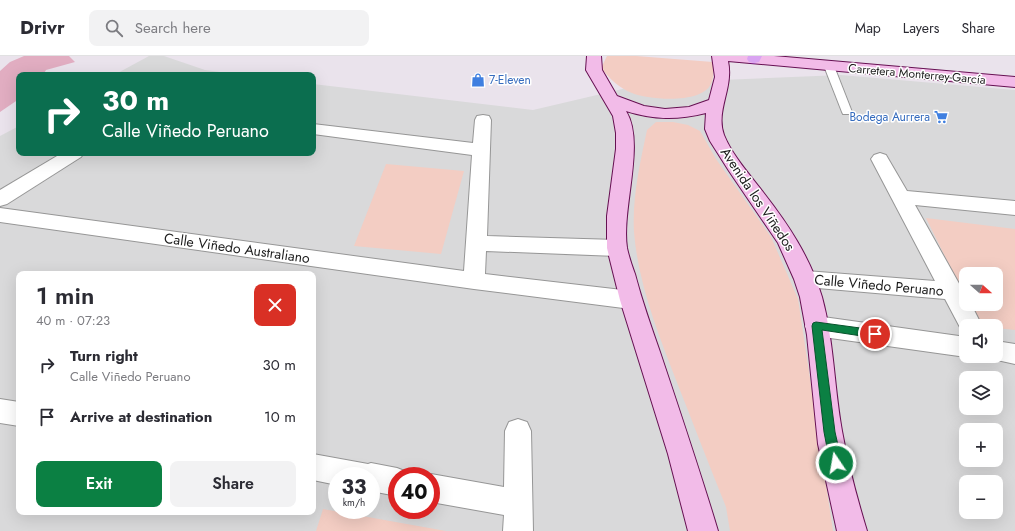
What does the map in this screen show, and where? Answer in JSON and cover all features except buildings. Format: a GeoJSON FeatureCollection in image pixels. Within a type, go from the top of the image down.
{"type":"FeatureCollection","features":[{"type":"Feature","properties":{"kind":"street"},"geometry":{"type":"LineString","coordinates":[[594,56],[594,70],[622,116],[625,133],[625,149],[617,216],[617,248],[631,300],[681,454],[703,531]]}},
{"type":"Feature","properties":{"kind":"street","name":"Avenida los Viñedos"},"geometry":{"type":"LineString","coordinates":[[719,56],[722,79],[714,116],[715,134],[729,159],[781,231],[795,255],[806,279],[816,326],[829,432],[842,494],[852,531]]}},
{"type":"Feature","properties":{"kind":"street","name":"Carretera Monterrey-García"},"geometry":{"type":"LineString","coordinates":[[724,56],[755,57],[829,66],[1015,82]]}},
{"type":"Feature","properties":{"kind":"street"},"geometry":{"type":"LineString","coordinates":[[613,100],[640,110],[670,114],[696,111],[717,102]]}},
{"type":"Feature","properties":{"kind":"street"},"geometry":{"type":"LineString","coordinates":[[474,282],[483,120]]}},
{"type":"Feature","properties":{"kind":"street"},"geometry":{"type":"LineString","coordinates":[[316,129],[481,150]]}},
{"type":"Feature","properties":{"kind":"street"},"geometry":{"type":"LineString","coordinates":[[0,199],[70,156]]}},
{"type":"Feature","properties":{"kind":"street","name":"Calle Viñedo Peruano"},"geometry":{"type":"LineString","coordinates":[[880,159],[967,319]]}},
{"type":"Feature","properties":{"kind":"street"},"geometry":{"type":"LineString","coordinates":[[900,197],[1015,208]]}},
{"type":"Feature","properties":{"kind":"street","name":"Calle Viñedo Australiano"},"geometry":{"type":"LineString","coordinates":[[0,215],[474,282],[631,300]]}},
{"type":"Feature","properties":{"kind":"street"},"geometry":{"type":"LineString","coordinates":[[476,243],[617,248]]}},
{"type":"Feature","properties":{"kind":"street","name":"Calle Viñedo Peruano"},"geometry":{"type":"LineString","coordinates":[[806,279],[952,291]]}},
{"type":"Feature","properties":{"kind":"street"},"geometry":{"type":"LineString","coordinates":[[816,326],[959,346]]}},
{"type":"Feature","properties":{"kind":"street"},"geometry":{"type":"LineString","coordinates":[[1003,352],[1015,354]]}},
{"type":"Feature","properties":{"kind":"street"},"geometry":{"type":"LineString","coordinates":[[0,411],[16,414]]}},
{"type":"Feature","properties":{"kind":"street"},"geometry":{"type":"LineString","coordinates":[[440,491],[518,517],[518,431]]}},
{"type":"Feature","properties":{"kind":"street"},"geometry":{"type":"LineString","coordinates":[[316,468],[328,470]]}},
{"type":"Feature","properties":{"kind":"lane"},"geometry":{"type":"LineString","coordinates":[[829,66],[847,112]]}},
{"type":"Feature","properties":{"kind":"shaded area"},"geometry":{"type":"Polygon","coordinates":[[[24,56],[69,56],[75,62],[46,70],[45,72],[16,72],[16,101],[0,112],[0,71],[10,62],[24,56]]]}},
{"type":"Feature","properties":{"kind":"shaded area"},"geometry":{"type":"Polygon","coordinates":[[[149,56],[164,56],[205,70],[220,72],[120,72],[149,56]]]}},
{"type":"Feature","properties":{"kind":"shaded area"},"geometry":{"type":"Polygon","coordinates":[[[607,56],[636,56],[713,62],[713,79],[708,89],[689,97],[663,99],[640,95],[627,91],[619,86],[601,68],[607,56]]]}},
{"type":"Feature","properties":{"kind":"shaded area"},"geometry":{"type":"Polygon","coordinates":[[[841,75],[1015,90],[1015,531],[0,531],[0,136],[16,128],[16,156],[316,156],[316,84],[533,110],[648,83],[841,75]]]}},
{"type":"Feature","properties":{"kind":"shaded area"},"geometry":{"type":"Polygon","coordinates":[[[656,122],[673,122],[688,125],[700,131],[716,159],[771,237],[798,299],[833,531],[730,531],[726,507],[656,326],[644,289],[636,251],[634,206],[637,181],[647,130],[656,122]]]}},
{"type":"Feature","properties":{"kind":"shaded area"},"geometry":{"type":"Polygon","coordinates":[[[386,164],[464,171],[441,254],[354,246],[386,164]]]}},
{"type":"Feature","properties":{"kind":"shaded area"},"geometry":{"type":"Polygon","coordinates":[[[926,218],[1015,229],[1015,330],[1003,329],[1003,319],[976,319],[972,311],[1003,311],[1003,267],[959,267],[959,285],[926,218]]]}},
{"type":"Feature","properties":{"kind":"shaded area"},"geometry":{"type":"Polygon","coordinates":[[[323,509],[328,510],[328,519],[379,519],[446,531],[316,531],[323,509]]]}},
{"type":"Feature","properties":{"kind":"place","name":"7-Eleven"},"geometry":{"type":"Point","coordinates":[478,80]}},
{"type":"Feature","properties":{"kind":"place","name":"Bodega Aurrera"},"geometry":{"type":"Point","coordinates":[941,117]}},
{"type":"Feature","properties":{"kind":"route"},"geometry":{"type":"LineString","coordinates":[[836,463],[829,432],[816,326],[875,334]]}}]}
